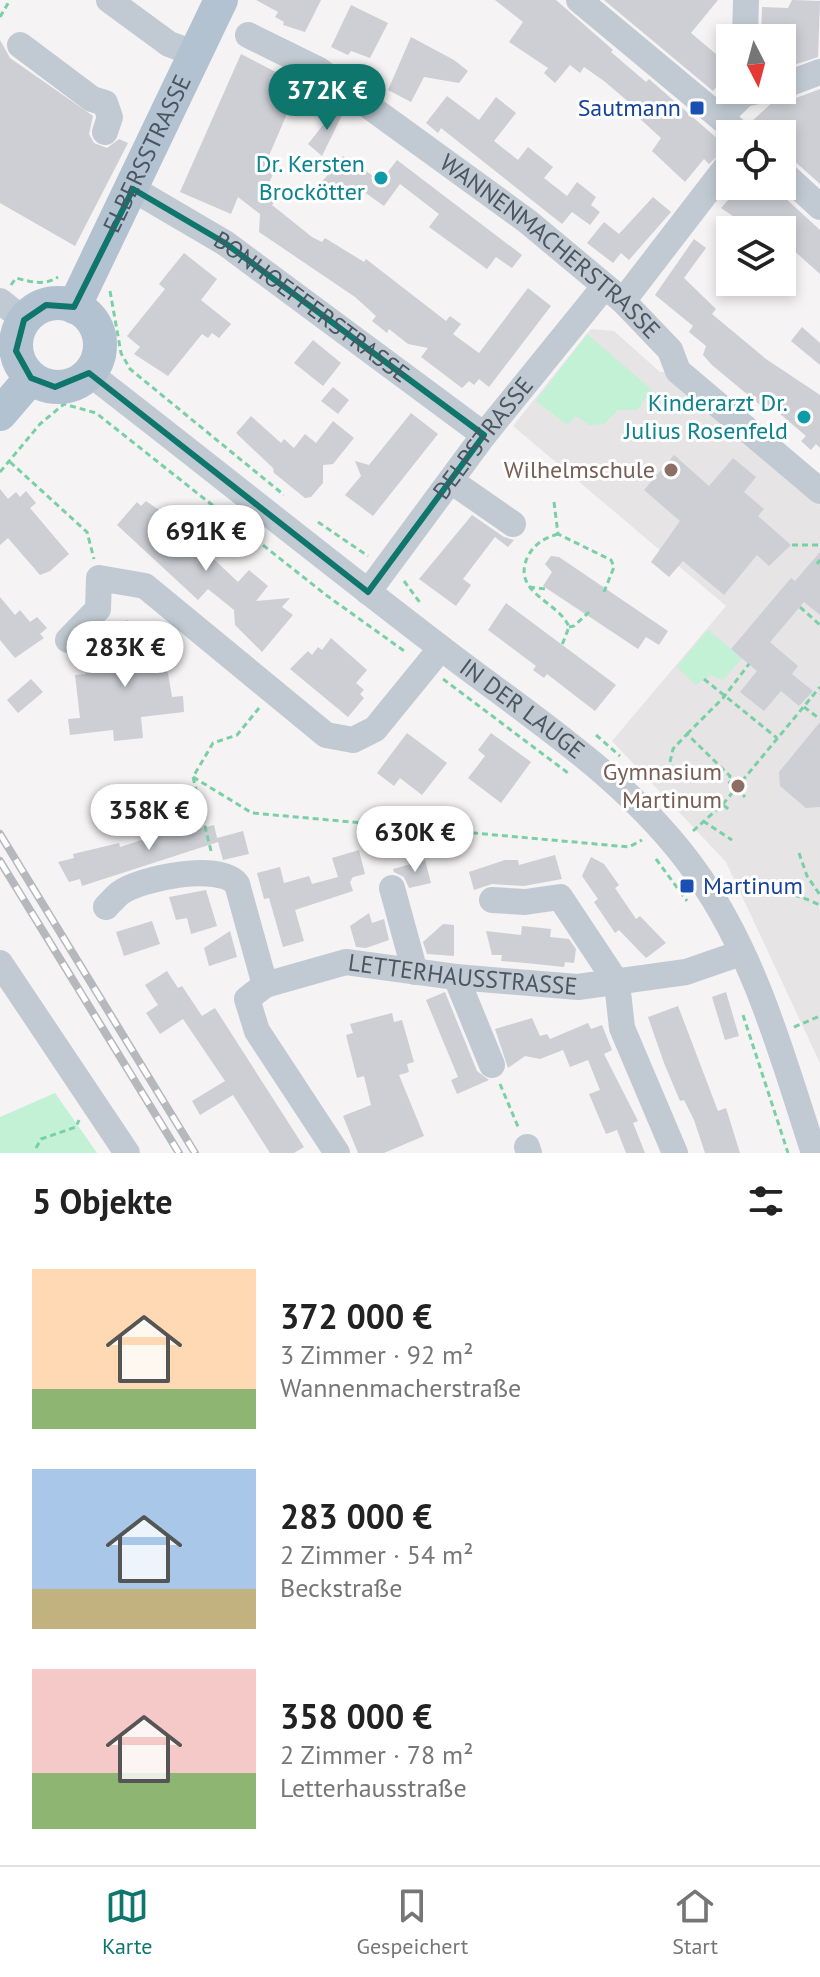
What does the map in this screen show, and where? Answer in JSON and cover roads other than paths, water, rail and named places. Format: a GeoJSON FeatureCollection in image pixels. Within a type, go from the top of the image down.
{"type":"FeatureCollection","features":[{"type":"Feature","properties":{"kind":"main road","name":"ELBERSSTRASSE"},"geometry":{"type":"LineString","coordinates":[[74,307],[221,0]]}},
{"type":"Feature","properties":{"kind":"main road"},"geometry":{"type":"LineString","coordinates":[[46,305],[74,307],[92,321],[100,342],[99,353],[89,373],[67,386],[42,384],[31,378],[16,351],[12,311],[46,305]]}},
{"type":"Feature","properties":{"kind":"main road"},"geometry":{"type":"LineString","coordinates":[[0,414],[31,378]]}},
{"type":"Feature","properties":{"kind":"street"},"geometry":{"type":"LineString","coordinates":[[109,0],[169,44],[196,54]]}},
{"type":"Feature","properties":{"kind":"street"},"geometry":{"type":"LineString","coordinates":[[579,0],[723,120]]}},
{"type":"Feature","properties":{"kind":"street"},"geometry":{"type":"LineString","coordinates":[[745,24],[746,0]]}},
{"type":"Feature","properties":{"kind":"street","name":"WANNENMACHERSTRASSE"},"geometry":{"type":"LineString","coordinates":[[248,35],[332,79],[527,221],[613,294],[670,350],[678,371],[732,424],[820,491]]}},
{"type":"Feature","properties":{"kind":"street"},"geometry":{"type":"LineString","coordinates":[[20,45],[92,99],[105,103],[110,117],[105,132]]}},
{"type":"Feature","properties":{"kind":"street"},"geometry":{"type":"LineString","coordinates":[[796,81],[820,72]]}},
{"type":"Feature","properties":{"kind":"street","name":"DELPSTRASSE"},"geometry":{"type":"LineString","coordinates":[[368,592],[484,435],[511,418],[613,294],[716,178]]}},
{"type":"Feature","properties":{"kind":"street"},"geometry":{"type":"LineString","coordinates":[[796,185],[820,207]]}},
{"type":"Feature","properties":{"kind":"street","name":"BONHOEFFERSTRASSE"},"geometry":{"type":"LineString","coordinates":[[133,189],[225,243],[484,435]]}},
{"type":"Feature","properties":{"kind":"street","name":"IN DER LAUGE"},"geometry":{"type":"LineString","coordinates":[[89,373],[368,592],[434,658],[609,776],[663,828],[718,906],[741,953],[771,1024],[814,1153]]}},
{"type":"Feature","properties":{"kind":"street"},"geometry":{"type":"LineString","coordinates":[[451,481],[513,524]]}},
{"type":"Feature","properties":{"kind":"street"},"geometry":{"type":"LineString","coordinates":[[68,640],[98,609],[99,578],[145,586],[326,735],[353,740],[375,729],[434,658]]}},
{"type":"Feature","properties":{"kind":"street"},"geometry":{"type":"LineString","coordinates":[[106,907],[121,892],[168,876],[217,874],[231,877],[237,884],[265,985],[247,999],[257,1031],[337,1153]]}},
{"type":"Feature","properties":{"kind":"street"},"geometry":{"type":"LineString","coordinates":[[392,888],[415,972]]}},
{"type":"Feature","properties":{"kind":"street","name":"LETTERHAUSSTRASSE"},"geometry":{"type":"LineString","coordinates":[[492,900],[525,902],[560,897],[617,983]]}},
{"type":"Feature","properties":{"kind":"street","name":"LETTERHAUSSTRASSE"},"geometry":{"type":"LineString","coordinates":[[265,985],[346,962],[456,977],[578,987],[686,972],[741,953]]}},
{"type":"Feature","properties":{"kind":"street"},"geometry":{"type":"LineString","coordinates":[[0,963],[127,1153]]}},
{"type":"Feature","properties":{"kind":"street"},"geometry":{"type":"LineString","coordinates":[[456,977],[492,1065]]}},
{"type":"Feature","properties":{"kind":"street"},"geometry":{"type":"LineString","coordinates":[[617,983],[622,1028],[675,1153]]}},
{"type":"Feature","properties":{"kind":"railway"},"geometry":{"type":"LineString","coordinates":[[0,834],[195,1153]]}},
{"type":"Feature","properties":{"kind":"railway"},"geometry":{"type":"LineString","coordinates":[[0,861],[179,1153]]}},
{"type":"Feature","properties":{"kind":"place","name":"Sautmann"},"geometry":{"type":"Point","coordinates":[697,108]}},
{"type":"Feature","properties":{"kind":"place","name":"Dr. Kersten Brockötter"},"geometry":{"type":"Point","coordinates":[381,178]}},
{"type":"Feature","properties":{"kind":"place","name":"Kinderarzt Dr. Julius Rosenfeld"},"geometry":{"type":"Point","coordinates":[804,417]}},
{"type":"Feature","properties":{"kind":"place","name":"Wilhelmschule"},"geometry":{"type":"Point","coordinates":[671,470]}},
{"type":"Feature","properties":{"kind":"place","name":"Gymnasium Martinum"},"geometry":{"type":"Point","coordinates":[738,786]}},
{"type":"Feature","properties":{"kind":"place","name":"Martinum"},"geometry":{"type":"Point","coordinates":[687,886]}}]}
